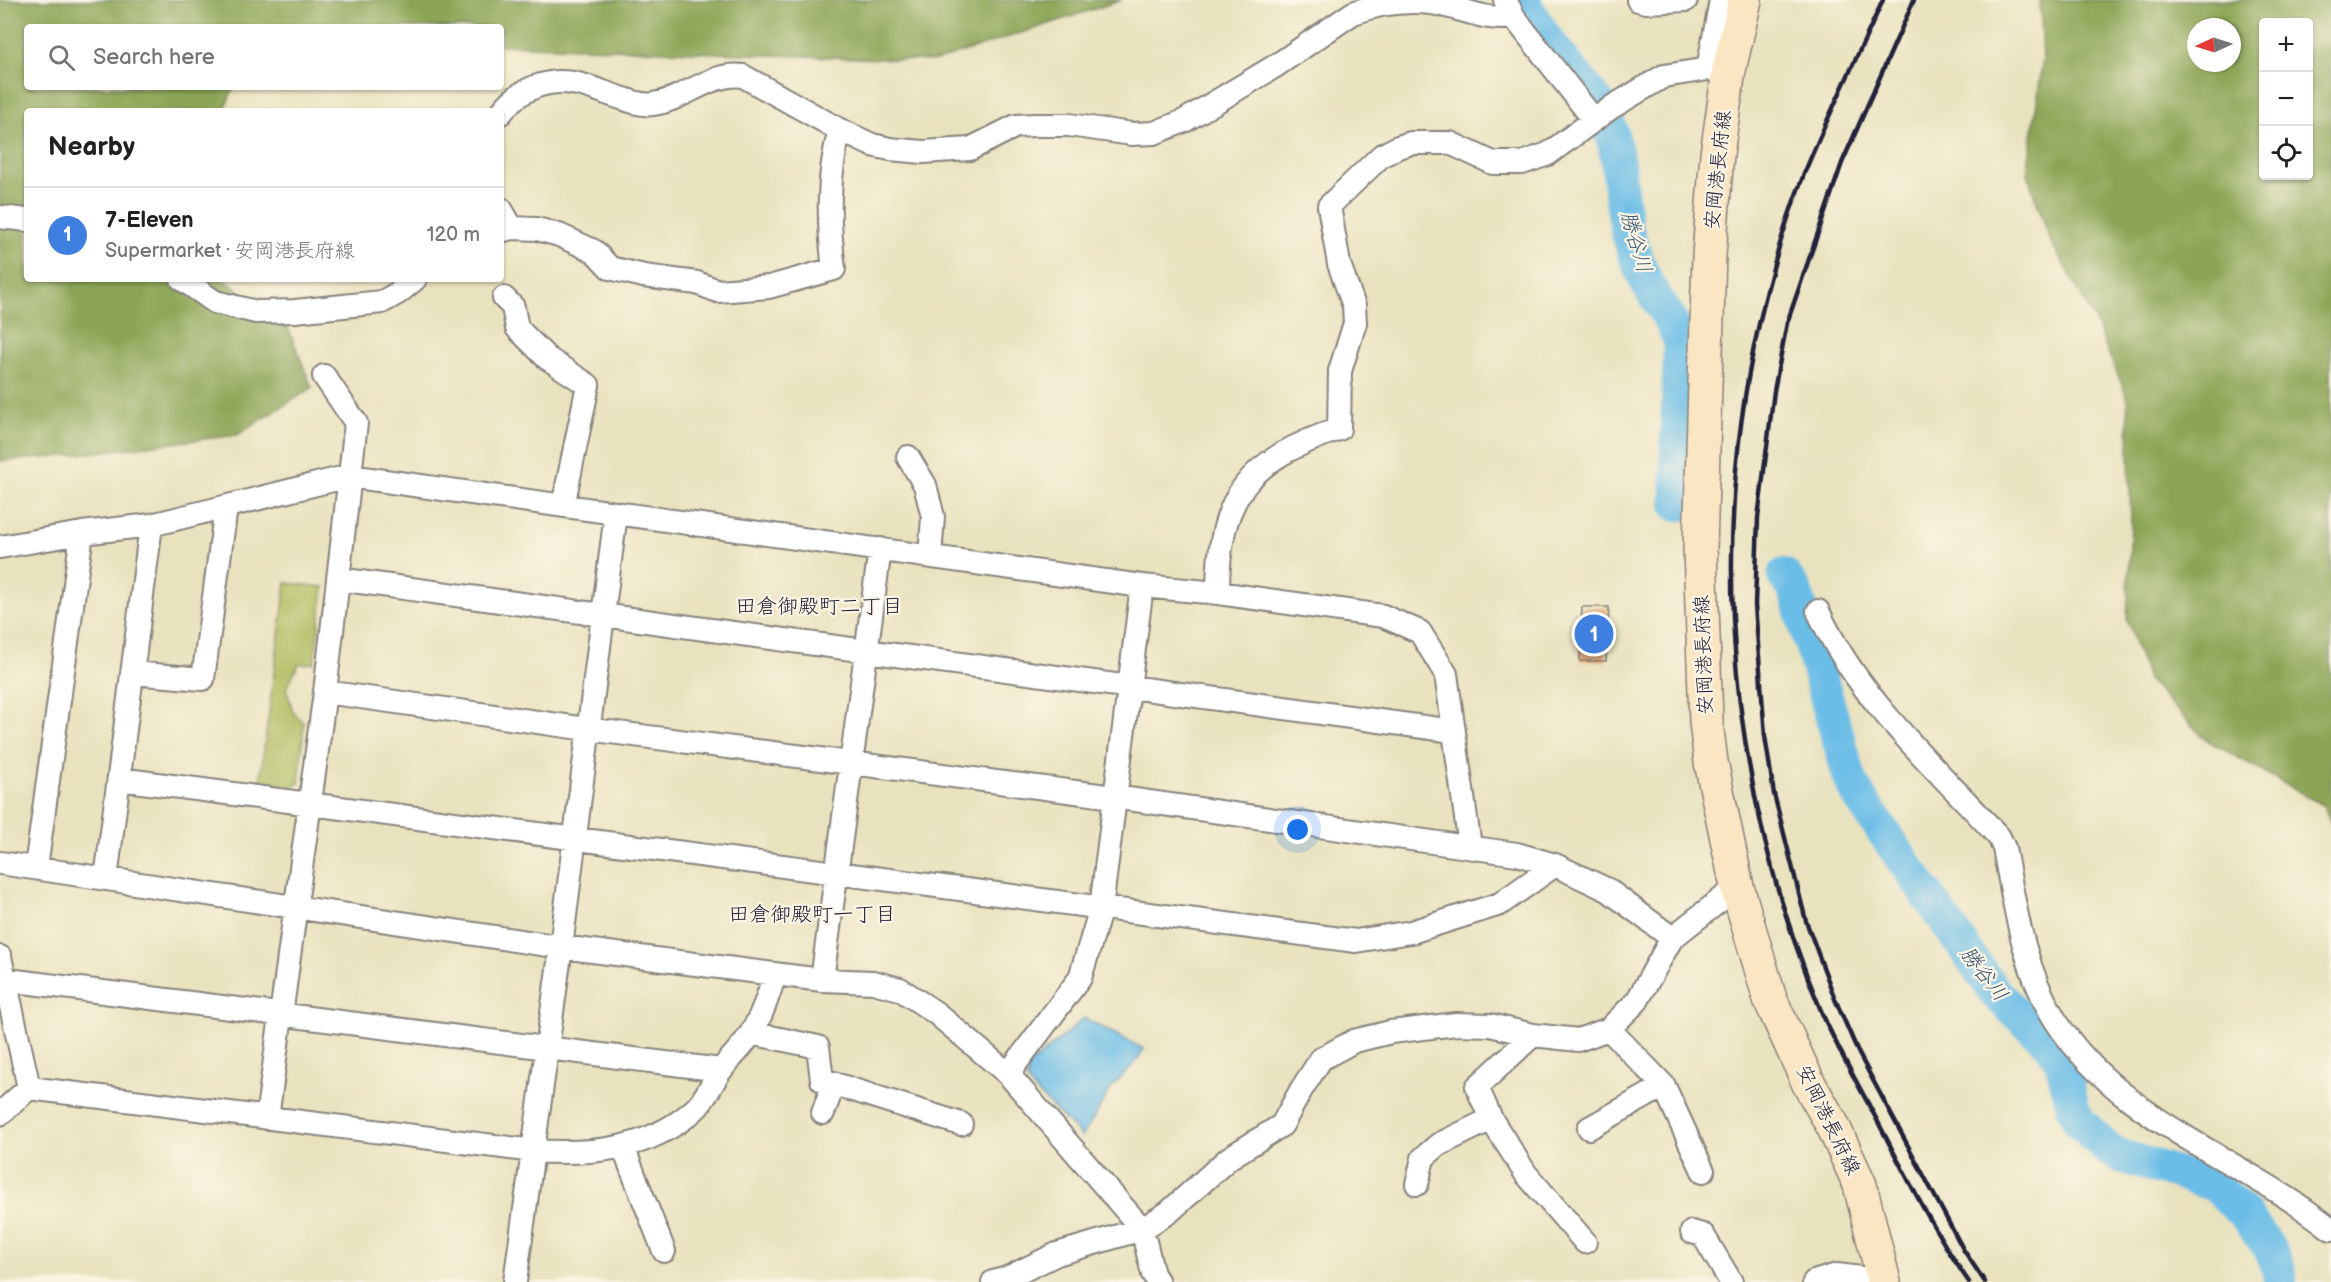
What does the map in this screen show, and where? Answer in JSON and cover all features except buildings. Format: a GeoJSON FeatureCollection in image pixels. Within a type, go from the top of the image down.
{"type":"FeatureCollection","features":[{"type":"Feature","properties":{"kind":"main road","name":"安岡港長府線"},"geometry":{"type":"LineString","coordinates":[[1745,0],[1719,70],[1717,154],[1709,255],[1700,548],[1706,722],[1737,887],[1770,999],[1809,1084],[1833,1126],[1860,1185],[1884,1281]]}},
{"type":"Feature","properties":{"kind":"street"},"geometry":{"type":"LineString","coordinates":[[1638,0],[1646,2],[1686,0]]}},
{"type":"Feature","properties":{"kind":"street"},"geometry":{"type":"LineString","coordinates":[[1218,593],[1218,568],[1223,534],[1230,510],[1241,488],[1275,457],[1304,441],[1339,429],[1340,371],[1352,337],[1354,315],[1351,295],[1339,264],[1329,206],[1381,156],[1398,147],[1411,143],[1449,143],[1493,163],[1522,163],[1548,154],[1601,115],[1664,76],[1719,70],[1721,0]]}},
{"type":"Feature","properties":{"kind":"street"},"geometry":{"type":"LineString","coordinates":[[504,109],[522,92],[546,83],[576,83],[639,104],[652,105],[712,79],[731,75],[743,76],[840,130],[872,145],[890,149],[923,152],[970,149],[1016,126],[1069,124],[1131,134],[1154,133],[1184,121],[1277,65],[1353,13],[1400,2],[1431,3],[1484,18],[1499,19],[1510,8],[1601,115]]}},
{"type":"Feature","properties":{"kind":"street"},"geometry":{"type":"LineString","coordinates":[[505,223],[559,235],[594,251],[610,268],[644,276],[697,283],[718,291],[769,287],[834,269],[828,214],[833,154],[840,130]]}},
{"type":"Feature","properties":{"kind":"street"},"geometry":{"type":"LineString","coordinates":[[0,217],[24,220]]}},
{"type":"Feature","properties":{"kind":"street"},"geometry":{"type":"LineString","coordinates":[[186,282],[215,302],[255,312],[295,311],[382,302],[411,282]]}},
{"type":"Feature","properties":{"kind":"street"},"geometry":{"type":"LineString","coordinates":[[504,298],[513,307],[517,328],[547,358],[588,385],[563,506]]}},
{"type":"Feature","properties":{"kind":"street"},"geometry":{"type":"LineString","coordinates":[[267,1118],[325,692],[356,423],[324,376]]}},
{"type":"Feature","properties":{"kind":"street"},"geometry":{"type":"LineString","coordinates":[[908,457],[925,485],[933,517],[930,556]]}},
{"type":"Feature","properties":{"kind":"street"},"geometry":{"type":"LineString","coordinates":[[0,547],[82,533],[151,525],[349,476],[1142,586],[1218,593],[1383,616],[1420,632],[1446,674],[1470,847]]}},
{"type":"Feature","properties":{"kind":"street"},"geometry":{"type":"LineString","coordinates":[[132,673],[203,679],[226,507]]}},
{"type":"Feature","properties":{"kind":"street"},"geometry":{"type":"LineString","coordinates":[[515,1282],[561,947],[616,513]]}},
{"type":"Feature","properties":{"kind":"street"},"geometry":{"type":"LineString","coordinates":[[106,879],[151,525]]}},
{"type":"Feature","properties":{"kind":"street"},"geometry":{"type":"LineString","coordinates":[[36,868],[82,533]]}},
{"type":"Feature","properties":{"kind":"street"},"geometry":{"type":"LineString","coordinates":[[822,980],[880,549]]}},
{"type":"Feature","properties":{"kind":"street"},"geometry":{"type":"LineString","coordinates":[[338,579],[1453,731]]}},
{"type":"Feature","properties":{"kind":"street"},"geometry":{"type":"LineString","coordinates":[[1008,1074],[1080,978],[1101,908],[1142,586]]}},
{"type":"Feature","properties":{"kind":"street"},"geometry":{"type":"LineString","coordinates":[[1818,611],[1839,649],[1893,724],[2000,837],[2025,950],[2054,1017],[2078,1049],[2115,1089],[2136,1105],[2278,1191],[2331,1229]]}},
{"type":"Feature","properties":{"kind":"street"},"geometry":{"type":"LineString","coordinates":[[325,692],[851,765],[1114,797],[1517,854],[1555,864],[1608,890],[1672,938]]}},
{"type":"Feature","properties":{"kind":"street"},"geometry":{"type":"LineString","coordinates":[[118,779],[1356,941],[1411,932],[1500,904],[1555,864]]}},
{"type":"Feature","properties":{"kind":"street"},"geometry":{"type":"LineString","coordinates":[[0,863],[561,947],[822,980],[873,982],[900,989],[936,1013],[1008,1074],[1142,1229],[1149,1280]]}},
{"type":"Feature","properties":{"kind":"street"},"geometry":{"type":"LineString","coordinates":[[993,1282],[1007,1278],[1057,1254],[1142,1229],[1169,1212],[1229,1158],[1282,1125],[1321,1059],[1354,1041],[1391,1032],[1456,1024],[1490,1025],[1533,1035],[1578,1040],[1609,1029],[1637,1000],[1672,938],[1737,887]]}},
{"type":"Feature","properties":{"kind":"street"},"geometry":{"type":"LineString","coordinates":[[29,1088],[2,971],[280,1014],[721,1070]]}},
{"type":"Feature","properties":{"kind":"street"},"geometry":{"type":"LineString","coordinates":[[0,1114],[29,1088],[534,1151],[561,1153],[623,1148],[649,1139],[695,1109],[721,1070],[752,1033],[775,974]]}},
{"type":"Feature","properties":{"kind":"street"},"geometry":{"type":"LineString","coordinates":[[1609,1029],[1665,1086],[1702,1171]]}},
{"type":"Feature","properties":{"kind":"street"},"geometry":{"type":"LineString","coordinates":[[752,1033],[819,1047],[822,1080],[961,1124]]}},
{"type":"Feature","properties":{"kind":"street"},"geometry":{"type":"LineString","coordinates":[[1533,1035],[1477,1087],[1491,1119],[1526,1174],[1584,1242]]}},
{"type":"Feature","properties":{"kind":"street"},"geometry":{"type":"LineString","coordinates":[[823,1113],[834,1083]]}},
{"type":"Feature","properties":{"kind":"street"},"geometry":{"type":"LineString","coordinates":[[1589,1128],[1665,1086]]}},
{"type":"Feature","properties":{"kind":"street"},"geometry":{"type":"LineString","coordinates":[[1417,1184],[1423,1158],[1438,1145],[1491,1119]]}},
{"type":"Feature","properties":{"kind":"street"},"geometry":{"type":"LineString","coordinates":[[623,1148],[664,1251]]}},
{"type":"Feature","properties":{"kind":"street"},"geometry":{"type":"LineString","coordinates":[[1692,1232],[1703,1235],[1731,1282]]}},
{"type":"Feature","properties":{"kind":"street"},"geometry":{"type":"LineString","coordinates":[[1814,1282],[1837,1275],[1884,1281]]}},
{"type":"Feature","properties":{"kind":"green space"},"geometry":{"type":"Polygon","coordinates":[[[0,0],[1122,0],[936,61],[504,45],[504,24],[24,24],[24,90],[233,90],[225,108],[24,108],[24,282],[227,282],[287,325],[312,388],[237,435],[56,457],[0,461],[0,0]]]}},
{"type":"Feature","properties":{"kind":"green space"},"geometry":{"type":"Polygon","coordinates":[[[2040,0],[2331,0],[2331,824],[2324,806],[2205,739],[2147,679],[2127,620],[2131,523],[2127,396],[2091,313],[2050,240],[2027,174],[2043,58],[2040,0]]]}},
{"type":"Feature","properties":{"kind":"green space"},"geometry":{"type":"Polygon","coordinates":[[[286,583],[324,587],[314,663],[299,664],[286,688],[293,712],[304,723],[299,783],[285,791],[259,787],[286,583]]]}},
{"type":"Feature","properties":{"kind":"water"},"geometry":{"type":"Polygon","coordinates":[[[1084,1018],[1144,1049],[1135,1063],[1112,1087],[1082,1137],[1027,1082],[1029,1066],[1084,1018]]]}},
{"type":"Feature","properties":{"kind":"waterway","name":"勝谷川"},"geometry":{"type":"LineString","coordinates":[[1522,0],[1545,37],[1601,107],[1613,138],[1625,217],[1632,246],[1648,285],[1670,319],[1680,341],[1677,435],[1678,505]]}},
{"type":"Feature","properties":{"kind":"waterway","name":"勝谷川"},"geometry":{"type":"LineString","coordinates":[[1784,575],[1795,590],[1850,779],[1861,800],[1997,995],[2050,1044],[2061,1061],[2079,1121],[2107,1149],[2121,1156],[2215,1185],[2245,1215],[2266,1243],[2279,1271],[2280,1282]]}},
{"type":"Feature","properties":{"kind":"railway"},"geometry":{"type":"LineString","coordinates":[[1883,0],[1804,174],[1779,248],[1759,324],[1743,410],[1734,497],[1732,585],[1737,673],[1748,760],[1766,847],[1791,931],[1822,1013],[1921,1204],[1969,1282]]}},
{"type":"Feature","properties":{"kind":"railway"},"geometry":{"type":"LineString","coordinates":[[1914,0],[1842,163],[1787,323],[1774,391],[1758,518],[1755,605],[1765,736],[1774,794],[1806,921],[1835,999],[1859,1054],[1963,1249],[1985,1282]]}},
{"type":"Feature","properties":{"kind":"place","name":"7-Eleven"},"geometry":{"type":"Point","coordinates":[1594,634]}},
{"type":"Feature","properties":{"kind":"district","name":"田倉御殿町二丁目"},"geometry":{"type":"Point","coordinates":[819,606]}},
{"type":"Feature","properties":{"kind":"district","name":"田倉御殿町一丁目"},"geometry":{"type":"Point","coordinates":[812,914]}}]}
